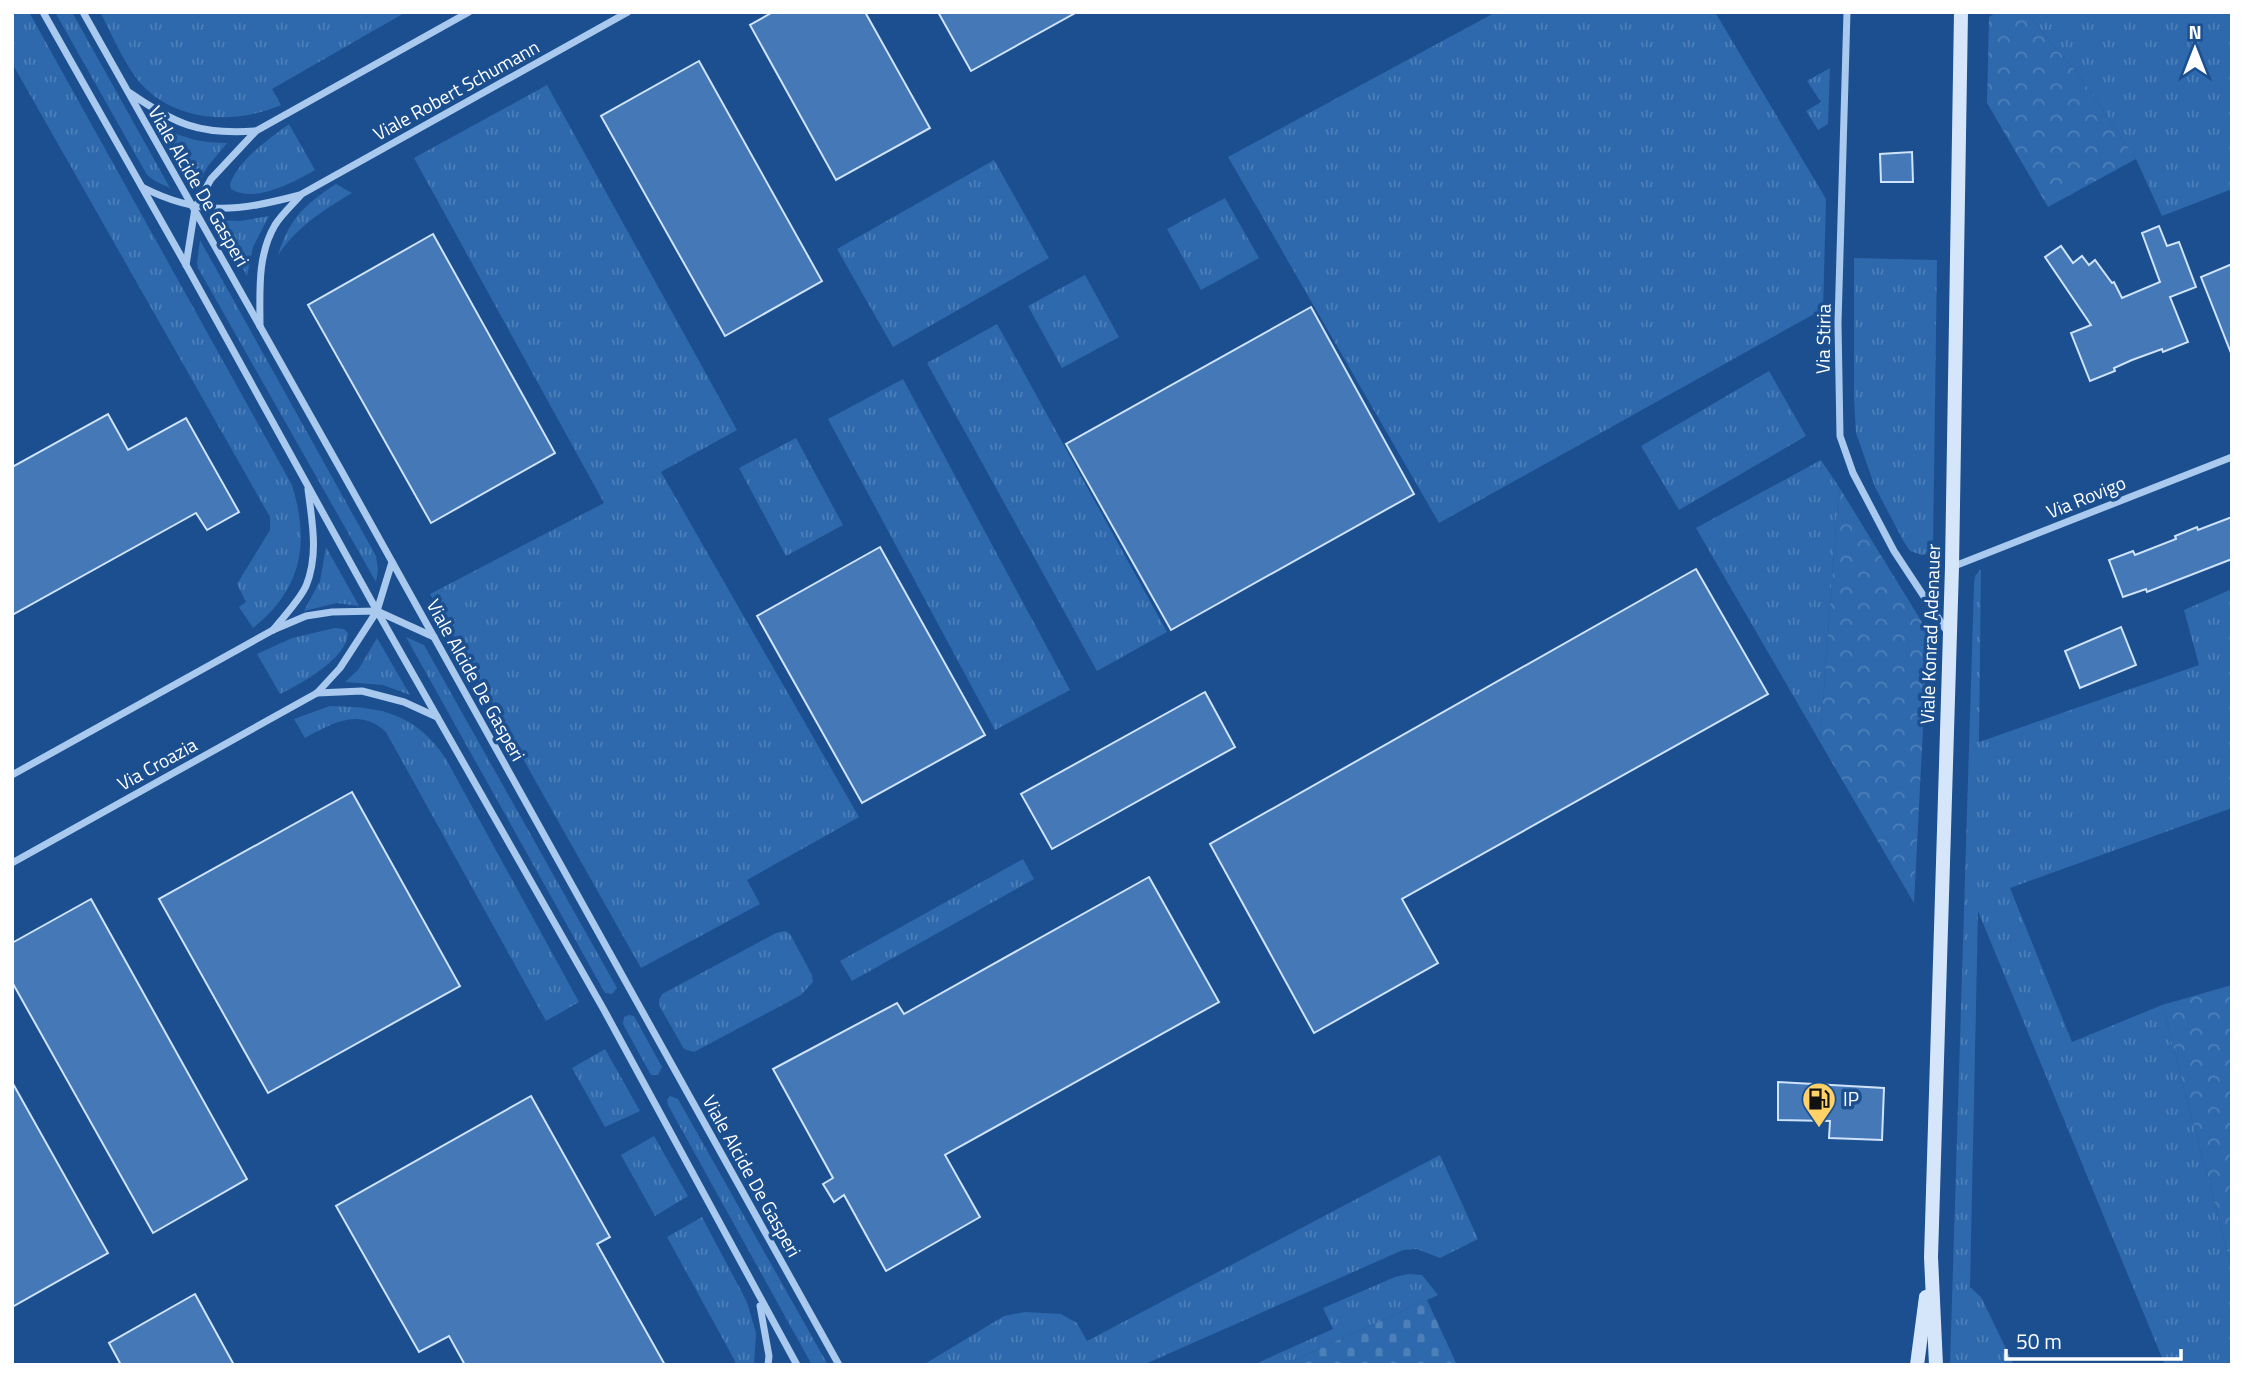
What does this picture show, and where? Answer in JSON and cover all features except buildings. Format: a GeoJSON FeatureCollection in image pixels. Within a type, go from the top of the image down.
{"type":"FeatureCollection","features":[{"type":"Feature","properties":{"kind":"main road","name":"Viale Konrad Adenauer"},"geometry":{"type":"LineString","coordinates":[[1936,1365],[1931,1257],[1952,567],[1961,12]]}},
{"type":"Feature","properties":{"kind":"main road","name":"Viale Konrad Adenauer"},"geometry":{"type":"LineString","coordinates":[[1917,1365],[1931,1257]]}},
{"type":"Feature","properties":{"kind":"street"},"geometry":{"type":"LineString","coordinates":[[43,12],[187,265],[377,611],[604,1010],[797,1365]]}},
{"type":"Feature","properties":{"kind":"street","name":"Viale Alcide De Gasperi"},"geometry":{"type":"LineString","coordinates":[[83,12],[435,637],[839,1365]]}},
{"type":"Feature","properties":{"kind":"street"},"geometry":{"type":"LineString","coordinates":[[187,265],[195,208],[211,178],[256,131],[469,12]]}},
{"type":"Feature","properties":{"kind":"street","name":"Viale Robert Schumann"},"geometry":{"type":"LineString","coordinates":[[141,187],[168,201],[195,208],[233,209],[300,195],[628,12]]}},
{"type":"Feature","properties":{"kind":"street","name":"Via Stiria"},"geometry":{"type":"LineString","coordinates":[[1847,12],[1839,323],[1840,436],[1853,473],[1894,551],[1950,636]]}},
{"type":"Feature","properties":{"kind":"street"},"geometry":{"type":"LineString","coordinates":[[127,91],[159,112],[200,130],[228,133],[256,131]]}},
{"type":"Feature","properties":{"kind":"street","name":"Viale Robert Schumann"},"geometry":{"type":"LineString","coordinates":[[260,326],[260,270],[265,246],[276,223],[300,195]]}},
{"type":"Feature","properties":{"kind":"street","name":"Via Rovigo"},"geometry":{"type":"LineString","coordinates":[[1952,567],[2232,457]]}},
{"type":"Feature","properties":{"kind":"street"},"geometry":{"type":"LineString","coordinates":[[273,630],[305,588],[312,566],[315,543],[308,484]]}},
{"type":"Feature","properties":{"kind":"street","name":"Via Croazia"},"geometry":{"type":"LineString","coordinates":[[12,863],[317,693],[340,668],[377,611],[392,562]]}},
{"type":"Feature","properties":{"kind":"street"},"geometry":{"type":"LineString","coordinates":[[12,775],[273,630],[306,616],[332,612],[377,611],[435,637]]}},
{"type":"Feature","properties":{"kind":"street","name":"Via Croazia"},"geometry":{"type":"LineString","coordinates":[[317,693],[362,691],[404,702],[439,718]]}},
{"type":"Feature","properties":{"kind":"street"},"geometry":{"type":"LineString","coordinates":[[759,1299],[769,1356],[768,1365]]}},
{"type":"Feature","properties":{"kind":"green space"},"geometry":{"type":"Polygon","coordinates":[[[12,12],[29,12],[292,485],[300,526],[298,564],[282,597],[253,628],[239,607],[246,602],[237,584],[270,530],[270,517],[12,63],[12,12]]]}},
{"type":"Feature","properties":{"kind":"green space"},"geometry":{"type":"Polygon","coordinates":[[[55,12],[72,12],[170,188],[147,175],[55,12]]]}},
{"type":"Feature","properties":{"kind":"green space"},"geometry":{"type":"Polygon","coordinates":[[[100,12],[406,12],[272,89],[281,105],[246,115],[210,117],[175,108],[144,87],[125,61],[100,12]]]}},
{"type":"Feature","properties":{"kind":"green space"},"geometry":{"type":"Polygon","coordinates":[[[1496,12],[1715,12],[1826,199],[1823,309],[1439,523],[1228,157],[1496,12]]]}},
{"type":"Feature","properties":{"kind":"green space"},"geometry":{"type":"Polygon","coordinates":[[[1997,12],[2026,12],[2079,75],[2136,159],[2048,207],[1987,103],[1989,17],[1997,12]]]}},
{"type":"Feature","properties":{"kind":"green space"},"geometry":{"type":"Polygon","coordinates":[[[2026,12],[2232,12],[2232,189],[2162,216],[2136,159],[2079,75],[2026,12]]]}},
{"type":"Feature","properties":{"kind":"green space"},"geometry":{"type":"Polygon","coordinates":[[[1830,68],[1828,124],[1818,130],[1806,111],[1821,102],[1807,81],[1830,68]]]}},
{"type":"Feature","properties":{"kind":"green space"},"geometry":{"type":"Polygon","coordinates":[[[547,85],[737,430],[661,472],[859,817],[747,880],[760,904],[641,968],[430,594],[604,503],[414,158],[547,85]]]}},
{"type":"Feature","properties":{"kind":"green space"},"geometry":{"type":"Polygon","coordinates":[[[289,124],[315,170],[262,193],[240,193],[231,189],[234,175],[247,158],[289,124]]]}},
{"type":"Feature","properties":{"kind":"green space"},"geometry":{"type":"Polygon","coordinates":[[[165,128],[195,140],[227,143],[197,185],[165,128]]]}},
{"type":"Feature","properties":{"kind":"green space"},"geometry":{"type":"Polygon","coordinates":[[[994,160],[1049,258],[893,347],[837,249],[994,160]]]}},
{"type":"Feature","properties":{"kind":"green space"},"geometry":{"type":"Polygon","coordinates":[[[336,184],[352,193],[311,220],[278,255],[293,222],[315,199],[336,184]]]}},
{"type":"Feature","properties":{"kind":"green space"},"geometry":{"type":"Polygon","coordinates":[[[1225,198],[1259,258],[1201,290],[1167,229],[1225,198]]]}},
{"type":"Feature","properties":{"kind":"green space"},"geometry":{"type":"Polygon","coordinates":[[[269,216],[253,247],[247,276],[215,220],[240,221],[269,216]]]}},
{"type":"Feature","properties":{"kind":"green space"},"geometry":{"type":"Polygon","coordinates":[[[200,240],[376,556],[376,582],[198,268],[200,240]]]}},
{"type":"Feature","properties":{"kind":"green space"},"geometry":{"type":"Polygon","coordinates":[[[1854,258],[1937,260],[1933,547],[1929,553],[1922,555],[1910,551],[1904,542],[1875,487],[1856,433],[1854,258]]]}},
{"type":"Feature","properties":{"kind":"green space"},"geometry":{"type":"Polygon","coordinates":[[[1085,275],[1119,337],[1062,368],[1028,306],[1085,275]]]}},
{"type":"Feature","properties":{"kind":"green space"},"geometry":{"type":"Polygon","coordinates":[[[997,324],[1167,632],[1097,671],[927,363],[997,324]]]}},
{"type":"Feature","properties":{"kind":"green space"},"geometry":{"type":"Polygon","coordinates":[[[1769,371],[1806,436],[1679,510],[1641,446],[1769,371]]]}},
{"type":"Feature","properties":{"kind":"green space"},"geometry":{"type":"Polygon","coordinates":[[[903,379],[1070,690],[995,730],[828,419],[903,379]]]}},
{"type":"Feature","properties":{"kind":"green space"},"geometry":{"type":"Polygon","coordinates":[[[796,438],[843,525],[786,556],[739,468],[796,438]]]}},
{"type":"Feature","properties":{"kind":"green space"},"geometry":{"type":"Polygon","coordinates":[[[1821,460],[1839,487],[1820,742],[1696,528],[1821,460]]]}},
{"type":"Feature","properties":{"kind":"green space"},"geometry":{"type":"Polygon","coordinates":[[[1839,487],[1928,632],[1914,903],[1820,742],[1839,487]]]}},
{"type":"Feature","properties":{"kind":"green space"},"geometry":{"type":"Polygon","coordinates":[[[326,547],[359,606],[337,603],[304,611],[320,581],[326,547]]]}},
{"type":"Feature","properties":{"kind":"green space"},"geometry":{"type":"Polygon","coordinates":[[[1981,569],[1979,742],[2199,665],[2184,610],[2232,589],[2232,808],[2010,888],[2072,1042],[2162,1005],[2232,1269],[2232,1365],[2165,1365],[1978,911],[1970,1287],[1981,1297],[2014,1365],[1950,1365],[1974,585],[1975,576],[1981,569]]]}},
{"type":"Feature","properties":{"kind":"green space"},"geometry":{"type":"Polygon","coordinates":[[[335,628],[344,629],[348,633],[340,652],[321,670],[280,694],[257,654],[292,638],[335,628]]]}},
{"type":"Feature","properties":{"kind":"green space"},"geometry":{"type":"Polygon","coordinates":[[[406,637],[424,645],[617,988],[612,994],[605,993],[406,637]]]}},
{"type":"Feature","properties":{"kind":"green space"},"geometry":{"type":"Polygon","coordinates":[[[377,638],[410,695],[383,685],[345,682],[358,670],[377,638]]]}},
{"type":"Feature","properties":{"kind":"green space"},"geometry":{"type":"Polygon","coordinates":[[[330,706],[366,708],[396,716],[422,731],[434,744],[446,759],[579,1002],[546,1021],[386,732],[376,724],[356,719],[325,727],[305,738],[294,719],[330,706]]]}},
{"type":"Feature","properties":{"kind":"green space"},"geometry":{"type":"Polygon","coordinates":[[[1023,859],[1034,879],[852,981],[840,961],[1023,859]]]}},
{"type":"Feature","properties":{"kind":"green space"},"geometry":{"type":"Polygon","coordinates":[[[785,931],[790,934],[812,975],[813,982],[801,995],[694,1052],[684,1049],[660,1007],[662,994],[776,933],[785,931]]]}},
{"type":"Feature","properties":{"kind":"green space"},"geometry":{"type":"Polygon","coordinates":[[[2232,985],[2232,1269],[2162,1005],[2232,985]]]}},
{"type":"Feature","properties":{"kind":"green space"},"geometry":{"type":"Polygon","coordinates":[[[634,1016],[662,1067],[658,1075],[651,1075],[623,1024],[624,1017],[634,1016]]]}},
{"type":"Feature","properties":{"kind":"green space"},"geometry":{"type":"Polygon","coordinates":[[[605,1049],[640,1111],[605,1127],[572,1068],[605,1049]]]}},
{"type":"Feature","properties":{"kind":"green space"},"geometry":{"type":"Polygon","coordinates":[[[670,1096],[678,1099],[828,1365],[812,1365],[668,1105],[670,1096]]]}},
{"type":"Feature","properties":{"kind":"green space"},"geometry":{"type":"Polygon","coordinates":[[[654,1136],[688,1196],[655,1216],[621,1155],[654,1136]]]}},
{"type":"Feature","properties":{"kind":"green space"},"geometry":{"type":"Polygon","coordinates":[[[1440,1155],[1478,1239],[1440,1258],[1417,1249],[1403,1250],[1143,1365],[923,1365],[1004,1316],[1025,1312],[1061,1314],[1077,1323],[1087,1341],[1440,1155]]]}},
{"type":"Feature","properties":{"kind":"green space"},"geometry":{"type":"Polygon","coordinates":[[[702,1217],[747,1302],[756,1333],[754,1365],[734,1365],[735,1361],[667,1237],[702,1217]]]}},
{"type":"Feature","properties":{"kind":"green space"},"geometry":{"type":"Polygon","coordinates":[[[1408,1274],[1422,1275],[1438,1295],[1283,1365],[1253,1365],[1333,1329],[1323,1308],[1408,1274]]]}},
{"type":"Feature","properties":{"kind":"green space"},"geometry":{"type":"Polygon","coordinates":[[[1427,1300],[1457,1365],[1283,1365],[1427,1300]]]}},
{"type":"Feature","properties":{"kind":"place","name":"IP"},"geometry":{"type":"Point","coordinates":[1819,1129]}}]}
